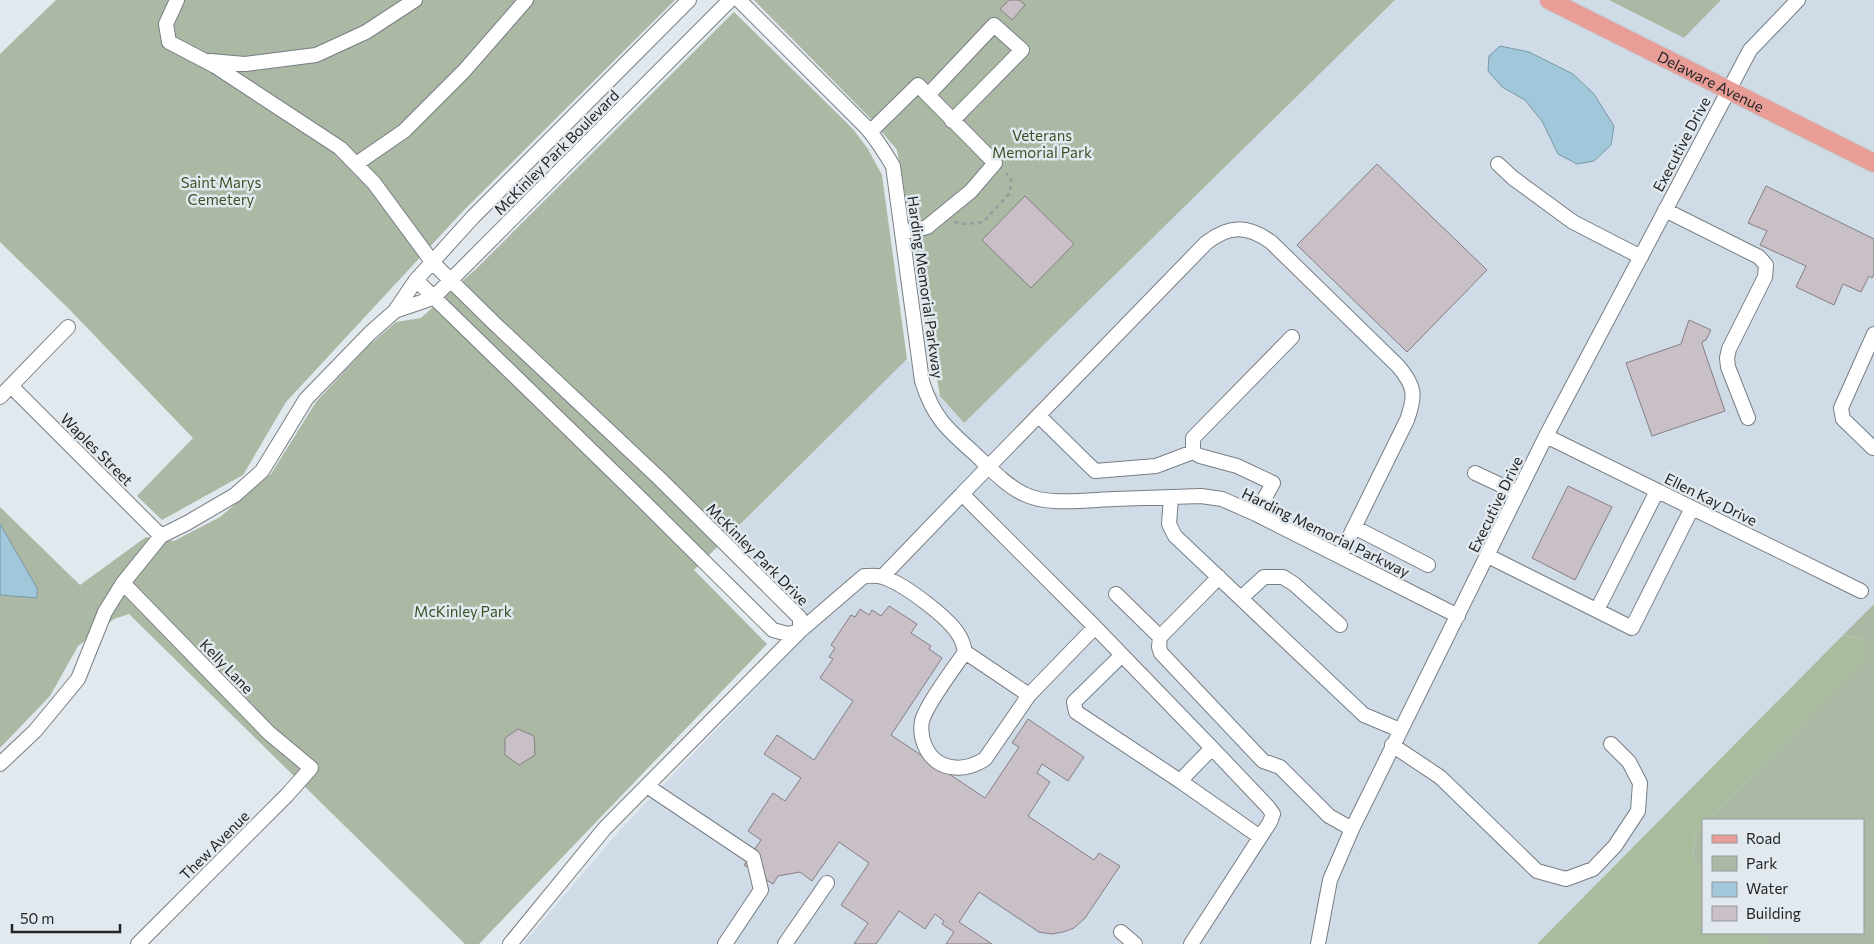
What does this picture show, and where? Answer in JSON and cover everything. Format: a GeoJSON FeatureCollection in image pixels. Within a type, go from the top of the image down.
{"type":"FeatureCollection","features":[{"type":"Feature","properties":{"kind":"main road","name":"Delaware Avenue"},"geometry":{"type":"LineString","coordinates":[[1549,0],[1874,163]]}},
{"type":"Feature","properties":{"kind":"street","name":"McKinley Park Drive"},"geometry":{"type":"LineString","coordinates":[[176,0],[166,24],[169,42],[204,60],[340,148],[374,182],[433,263],[659,478],[800,618],[800,631]]}},
{"type":"Feature","properties":{"kind":"street"},"geometry":{"type":"LineString","coordinates":[[204,60],[245,64],[316,55],[366,32],[415,0]]}},
{"type":"Feature","properties":{"kind":"street"},"geometry":{"type":"LineString","coordinates":[[356,164],[404,131],[464,71],[526,0]]}},
{"type":"Feature","properties":{"kind":"street","name":"McKinley Park Boulevard"},"geometry":{"type":"LineString","coordinates":[[0,764],[35,731],[78,679],[105,612],[123,583],[161,536],[188,523],[236,495],[262,471],[306,399],[370,333],[395,311],[416,280],[473,217],[689,0]]}},
{"type":"Feature","properties":{"kind":"street","name":"McKinley Park Boulevard"},"geometry":{"type":"LineString","coordinates":[[395,311],[433,298],[730,0]]}},
{"type":"Feature","properties":{"kind":"street","name":"Harding Memorial Parkway"},"geometry":{"type":"LineString","coordinates":[[739,0],[876,138],[893,166],[922,381],[927,396],[932,409],[945,426],[1012,487],[1025,495],[1043,500],[1071,501],[1201,496],[1222,500],[1256,514],[1458,616]]}},
{"type":"Feature","properties":{"kind":"street","name":"Executive Drive"},"geometry":{"type":"LineString","coordinates":[[1318,944],[1330,880],[1352,829],[1546,436],[1750,50],[1798,0]]}},
{"type":"Feature","properties":{"kind":"street"},"geometry":{"type":"LineString","coordinates":[[928,94],[994,25],[1022,50],[952,120]]}},
{"type":"Feature","properties":{"kind":"street"},"geometry":{"type":"LineString","coordinates":[[870,132],[918,85],[996,163],[971,191],[927,227],[902,233]]}},
{"type":"Feature","properties":{"kind":"street"},"geometry":{"type":"LineString","coordinates":[[1498,164],[1513,178],[1573,222],[1640,257]]}},
{"type":"Feature","properties":{"kind":"street"},"geometry":{"type":"LineString","coordinates":[[1665,210],[1760,256],[1766,265],[1764,277],[1729,349],[1727,358],[1728,367],[1748,418]]}},
{"type":"Feature","properties":{"kind":"street"},"geometry":{"type":"LineString","coordinates":[[882,577],[1206,243],[1218,234],[1231,229],[1246,229],[1259,233],[1278,249],[1398,366],[1408,378],[1413,390],[1413,404],[1407,420],[1340,556]]}},
{"type":"Feature","properties":{"kind":"street"},"geometry":{"type":"LineString","coordinates":[[416,280],[640,497],[773,630],[788,634],[800,631]]}},
{"type":"Feature","properties":{"kind":"street"},"geometry":{"type":"LineString","coordinates":[[0,397],[68,327]]}},
{"type":"Feature","properties":{"kind":"street"},"geometry":{"type":"LineString","coordinates":[[1874,334],[1841,408],[1843,419],[1874,448]]}},
{"type":"Feature","properties":{"kind":"street"},"geometry":{"type":"LineString","coordinates":[[1193,452],[1193,438],[1292,337]]}},
{"type":"Feature","properties":{"kind":"street","name":"Waples Street"},"geometry":{"type":"LineString","coordinates":[[11,386],[161,536]]}},
{"type":"Feature","properties":{"kind":"street"},"geometry":{"type":"LineString","coordinates":[[1039,416],[1095,471],[1156,466],[1193,452]]}},
{"type":"Feature","properties":{"kind":"street","name":"Ellen Kay Drive"},"geometry":{"type":"LineString","coordinates":[[1546,436],[1861,591]]}},
{"type":"Feature","properties":{"kind":"street"},"geometry":{"type":"LineString","coordinates":[[1193,452],[1200,456],[1237,466],[1273,483],[1256,514]]}},
{"type":"Feature","properties":{"kind":"street"},"geometry":{"type":"LineString","coordinates":[[1475,473],[1518,493]]}},
{"type":"Feature","properties":{"kind":"street"},"geometry":{"type":"LineString","coordinates":[[1597,610],[1657,491]]}},
{"type":"Feature","properties":{"kind":"street"},"geometry":{"type":"LineString","coordinates":[[962,494],[1095,627],[1268,807],[1272,814],[1270,822],[1191,944]]}},
{"type":"Feature","properties":{"kind":"street"},"geometry":{"type":"LineString","coordinates":[[1172,497],[1169,524],[1175,536],[1364,714],[1400,730]]}},
{"type":"Feature","properties":{"kind":"street"},"geometry":{"type":"LineString","coordinates":[[1488,556],[1632,628],[1692,508]]}},
{"type":"Feature","properties":{"kind":"street"},"geometry":{"type":"LineString","coordinates":[[1354,527],[1428,565]]}},
{"type":"Feature","properties":{"kind":"street"},"geometry":{"type":"LineString","coordinates":[[510,944],[605,828],[800,631],[864,576],[882,577],[904,588],[949,622],[961,638],[965,652],[1029,695]]}},
{"type":"Feature","properties":{"kind":"street"},"geometry":{"type":"LineString","coordinates":[[1219,577],[1160,637],[1159,647],[1161,653],[1263,761],[1280,767],[1329,816],[1352,829]]}},
{"type":"Feature","properties":{"kind":"street"},"geometry":{"type":"LineString","coordinates":[[1241,598],[1264,577],[1283,577],[1294,584],[1340,625]]}},
{"type":"Feature","properties":{"kind":"street","name":"Kelly Lane"},"geometry":{"type":"LineString","coordinates":[[123,583],[269,733],[311,768]]}},
{"type":"Feature","properties":{"kind":"street"},"geometry":{"type":"LineString","coordinates":[[1116,594],[1160,637]]}},
{"type":"Feature","properties":{"kind":"street"},"geometry":{"type":"LineString","coordinates":[[965,652],[922,720],[921,732],[924,744],[939,763],[950,768],[974,766],[985,759],[1029,695],[1095,627]]}},
{"type":"Feature","properties":{"kind":"street"},"geometry":{"type":"LineString","coordinates":[[1122,655],[1074,702],[1076,712],[1260,837]]}},
{"type":"Feature","properties":{"kind":"street"},"geometry":{"type":"LineString","coordinates":[[1392,745],[1440,777],[1536,871],[1566,879],[1593,869],[1616,846],[1638,811],[1640,783],[1629,762],[1611,744]]}},
{"type":"Feature","properties":{"kind":"street"},"geometry":{"type":"LineString","coordinates":[[1180,781],[1212,748]]}},
{"type":"Feature","properties":{"kind":"street","name":"Thew Avenue"},"geometry":{"type":"LineString","coordinates":[[138,944],[287,795],[311,768]]}},
{"type":"Feature","properties":{"kind":"street"},"geometry":{"type":"LineString","coordinates":[[647,786],[753,858],[760,890],[725,944]]}},
{"type":"Feature","properties":{"kind":"street"},"geometry":{"type":"LineString","coordinates":[[785,944],[827,883]]}},
{"type":"Feature","properties":{"kind":"street"},"geometry":{"type":"LineString","coordinates":[[1121,932],[1135,944]]}},
{"type":"Feature","properties":{"kind":"path"},"geometry":{"type":"LineString","coordinates":[[938,218],[965,224],[983,222],[1010,193],[1011,178],[996,163]]}},
{"type":"Feature","properties":{"kind":"shaded area"},"geometry":{"type":"Polygon","coordinates":[[[1395,0],[1609,0],[1684,38],[1721,0],[1874,0],[1874,604],[1537,944],[523,944],[620,830],[817,625],[730,535],[907,359],[964,423],[1395,0]]]}},
{"type":"Feature","properties":{"kind":"green space","name":"Saint Marys Cemetery"},"geometry":{"type":"Polygon","coordinates":[[[56,0],[675,0],[464,210],[286,402],[243,475],[162,520],[137,496],[193,438],[69,309],[0,242],[0,54],[56,0]]]}},
{"type":"Feature","properties":{"kind":"green space","name":"Veterans Memorial Park"},"geometry":{"type":"Polygon","coordinates":[[[754,0],[1395,0],[964,423],[940,396],[897,150],[870,118],[754,0]]]}},
{"type":"Feature","properties":{"kind":"green space"},"geometry":{"type":"Polygon","coordinates":[[[1609,0],[1721,0],[1684,38],[1609,0]]]}},
{"type":"Feature","properties":{"kind":"green space","name":"McKinley Park"},"geometry":{"type":"Polygon","coordinates":[[[734,12],[852,128],[868,149],[882,175],[907,359],[694,570],[767,644],[479,944],[465,944],[129,614],[114,619],[78,646],[50,696],[0,748],[0,507],[80,585],[146,537],[174,541],[220,517],[271,474],[316,402],[366,348],[396,322],[421,318],[476,269],[734,12]]]}},
{"type":"Feature","properties":{"kind":"green space"},"geometry":{"type":"Polygon","coordinates":[[[1874,604],[1874,944],[1770,944],[1761,934],[1864,934],[1864,819],[1710,819],[1865,660],[1865,639],[1843,635],[1874,604]]]}},
{"type":"Feature","properties":{"kind":"green space"},"geometry":{"type":"Polygon","coordinates":[[[1843,635],[1865,639],[1866,660],[1710,819],[1702,819],[1702,828],[1695,835],[1693,860],[1702,870],[1702,934],[1761,934],[1770,944],[1537,944],[1843,635]]]}},
{"type":"Feature","properties":{"kind":"green space"},"geometry":{"type":"Polygon","coordinates":[[[1702,828],[1702,870],[1693,860],[1695,835],[1702,828]]]}},
{"type":"Feature","properties":{"kind":"water"},"geometry":{"type":"Polygon","coordinates":[[[1500,46],[1529,52],[1573,74],[1594,94],[1614,126],[1611,145],[1594,161],[1577,164],[1558,154],[1542,121],[1525,100],[1502,87],[1488,71],[1489,56],[1500,46]]]}},
{"type":"Feature","properties":{"kind":"water"},"geometry":{"type":"Polygon","coordinates":[[[0,524],[37,588],[37,598],[0,595],[0,524]]]}},
{"type":"Feature","properties":{"kind":"building"},"geometry":{"type":"Polygon","coordinates":[[[1009,0],[1019,0],[1025,5],[1012,20],[1000,9],[1009,0]]]}},
{"type":"Feature","properties":{"kind":"building"},"geometry":{"type":"Polygon","coordinates":[[[1377,164],[1487,270],[1407,352],[1297,245],[1377,164]]]}},
{"type":"Feature","properties":{"kind":"building"},"geometry":{"type":"Polygon","coordinates":[[[1766,186],[1874,239],[1874,274],[1872,278],[1869,276],[1861,292],[1843,284],[1834,305],[1796,287],[1806,266],[1760,245],[1767,231],[1748,223],[1766,186]]]}},
{"type":"Feature","properties":{"kind":"building"},"geometry":{"type":"Polygon","coordinates":[[[1025,196],[1074,244],[1031,288],[982,240],[1025,196]]]}},
{"type":"Feature","properties":{"kind":"building"},"geometry":{"type":"Polygon","coordinates":[[[1689,320],[1711,330],[1702,344],[1725,411],[1652,436],[1626,363],[1681,344],[1689,320]]]}},
{"type":"Feature","properties":{"kind":"building"},"geometry":{"type":"Polygon","coordinates":[[[1568,486],[1612,507],[1575,580],[1532,558],[1568,486]]]}},
{"type":"Feature","properties":{"kind":"building"},"geometry":{"type":"Polygon","coordinates":[[[889,606],[917,624],[911,633],[931,646],[929,649],[942,658],[891,735],[985,798],[1019,747],[1012,743],[1028,719],[1084,757],[1068,781],[1042,764],[1037,773],[1050,782],[1028,816],[1094,860],[1099,853],[1120,866],[1085,918],[1074,928],[1052,934],[1039,932],[979,892],[959,922],[992,944],[946,944],[954,932],[942,924],[944,921],[935,914],[925,929],[899,911],[876,944],[854,944],[868,923],[841,905],[869,863],[839,842],[812,881],[800,872],[778,876],[773,884],[744,865],[761,840],[748,831],[773,793],[785,801],[801,778],[764,754],[777,735],[814,760],[853,701],[820,678],[833,659],[829,657],[835,648],[831,645],[851,615],[855,617],[860,609],[869,615],[872,610],[881,616],[889,606]]]}},
{"type":"Feature","properties":{"kind":"building"},"geometry":{"type":"Polygon","coordinates":[[[518,729],[534,736],[535,755],[519,765],[505,755],[505,738],[518,729]]]}}]}
